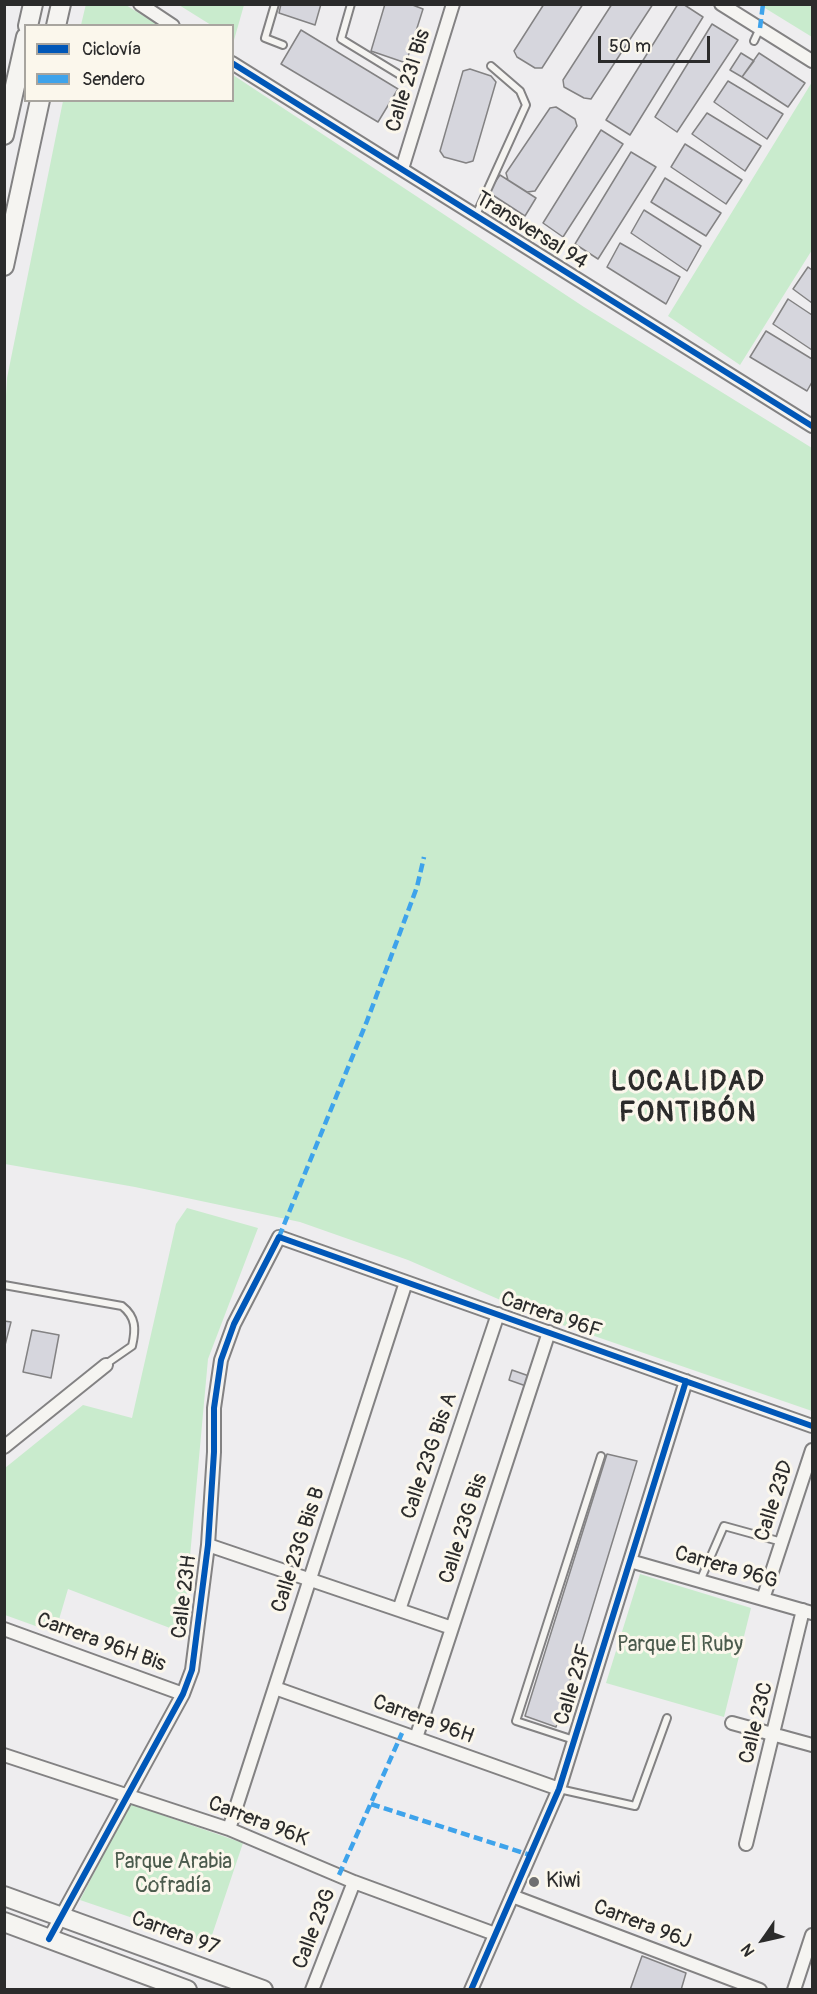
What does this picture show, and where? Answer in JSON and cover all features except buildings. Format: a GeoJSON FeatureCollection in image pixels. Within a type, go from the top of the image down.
{"type":"FeatureCollection","features":[{"type":"Feature","properties":{"kind":"street"},"geometry":{"type":"LineString","coordinates":[[28,24],[33,4]]}},
{"type":"Feature","properties":{"kind":"street"},"geometry":{"type":"LineString","coordinates":[[56,24],[61,4]]}},
{"type":"Feature","properties":{"kind":"street"},"geometry":{"type":"LineString","coordinates":[[140,4],[170,24]]}},
{"type":"Feature","properties":{"kind":"street","name":"Calle 23I Bis"},"geometry":{"type":"LineString","coordinates":[[402,169],[453,4]]}},
{"type":"Feature","properties":{"kind":"street"},"geometry":{"type":"LineString","coordinates":[[721,4],[813,61]]}},
{"type":"Feature","properties":{"kind":"street"},"geometry":{"type":"LineString","coordinates":[[4,135],[24,46]]}},
{"type":"Feature","properties":{"kind":"street","name":"Transversal 94"},"geometry":{"type":"LineString","coordinates":[[234,64],[813,426]]}},
{"type":"Feature","properties":{"kind":"street"},"geometry":{"type":"LineString","coordinates":[[4,266],[40,102]]}},
{"type":"Feature","properties":{"kind":"street","name":"Carrera 96F"},"geometry":{"type":"LineString","coordinates":[[279,1237],[813,1426]]}},
{"type":"Feature","properties":{"kind":"street","name":"Calle 23H"},"geometry":{"type":"LineString","coordinates":[[49,1939],[183,1694],[192,1671],[208,1545],[214,1452],[214,1408],[221,1360],[234,1324],[279,1237]]}},
{"type":"Feature","properties":{"kind":"street","name":"Calle 23G Bis B"},"geometry":{"type":"LineString","coordinates":[[229,1830],[406,1282]]}},
{"type":"Feature","properties":{"kind":"street","name":"Calle 23G Bis A"},"geometry":{"type":"LineString","coordinates":[[399,1610],[498,1314]]}},
{"type":"Feature","properties":{"kind":"street","name":"Calle 23G Bis"},"geometry":{"type":"LineString","coordinates":[[416,1738],[549,1332]]}},
{"type":"Feature","properties":{"kind":"street"},"geometry":{"type":"LineString","coordinates":[[4,1447],[106,1365]]}},
{"type":"Feature","properties":{"kind":"street","name":"Calle 23F"},"geometry":{"type":"LineString","coordinates":[[471,1989],[559,1789],[686,1381]]}},
{"type":"Feature","properties":{"kind":"street","name":"Calle 23D"},"geometry":{"type":"LineString","coordinates":[[763,1599],[813,1450]]}},
{"type":"Feature","properties":{"kind":"street"},"geometry":{"type":"LineString","coordinates":[[208,1545],[452,1628]]}},
{"type":"Feature","properties":{"kind":"street","name":"Carrera 96G"},"geometry":{"type":"LineString","coordinates":[[630,1561],[808,1611]]}},
{"type":"Feature","properties":{"kind":"street","name":"Calle 23C"},"geometry":{"type":"LineString","coordinates":[[746,1844],[808,1611]]}},
{"type":"Feature","properties":{"kind":"street","name":"Carrera 96H Bis"},"geometry":{"type":"LineString","coordinates":[[4,1629],[183,1694]]}},
{"type":"Feature","properties":{"kind":"street","name":"Carrera 96H"},"geometry":{"type":"LineString","coordinates":[[275,1688],[559,1789]]}},
{"type":"Feature","properties":{"kind":"street"},"geometry":{"type":"LineString","coordinates":[[732,1723],[813,1745]]}},
{"type":"Feature","properties":{"kind":"street","name":"Carrera 96K"},"geometry":{"type":"LineString","coordinates":[[4,1755],[229,1830],[354,1882],[495,1934]]}},
{"type":"Feature","properties":{"kind":"street","name":"Calle 23G"},"geometry":{"type":"LineString","coordinates":[[312,1989],[354,1882]]}},
{"type":"Feature","properties":{"kind":"street","name":"Carrera 97"},"geometry":{"type":"LineString","coordinates":[[4,1896],[263,1989]]}},
{"type":"Feature","properties":{"kind":"street","name":"Carrera 96J"},"geometry":{"type":"LineString","coordinates":[[512,1896],[760,1989]]}},
{"type":"Feature","properties":{"kind":"street"},"geometry":{"type":"LineString","coordinates":[[4,1922],[187,1989]]}},
{"type":"Feature","properties":{"kind":"street"},"geometry":{"type":"LineString","coordinates":[[794,1989],[813,1935]]}},
{"type":"Feature","properties":{"kind":"lane"},"geometry":{"type":"LineString","coordinates":[[275,4],[265,38],[283,45]]}},
{"type":"Feature","properties":{"kind":"lane"},"geometry":{"type":"LineString","coordinates":[[351,4],[341,39],[405,78]]}},
{"type":"Feature","properties":{"kind":"lane"},"geometry":{"type":"LineString","coordinates":[[754,41],[760,28]]}},
{"type":"Feature","properties":{"kind":"lane"},"geometry":{"type":"LineString","coordinates":[[476,216],[526,105],[520,91],[491,66]]}},
{"type":"Feature","properties":{"kind":"lane"},"geometry":{"type":"LineString","coordinates":[[4,1285],[122,1306],[130,1312],[134,1321],[132,1346],[106,1365]]}},
{"type":"Feature","properties":{"kind":"lane"},"geometry":{"type":"LineString","coordinates":[[574,1740],[516,1721],[602,1456]]}},
{"type":"Feature","properties":{"kind":"lane"},"geometry":{"type":"LineString","coordinates":[[700,1581],[724,1526],[782,1542]]}},
{"type":"Feature","properties":{"kind":"lane"},"geometry":{"type":"LineString","coordinates":[[559,1789],[635,1806],[667,1718]]}},
{"type":"Feature","properties":{"kind":"green space"},"geometry":{"type":"Polygon","coordinates":[[[86,4],[126,5],[156,24],[81,24],[86,4]]]}},
{"type":"Feature","properties":{"kind":"green space"},"geometry":{"type":"Polygon","coordinates":[[[179,5],[244,5],[234,40],[234,24],[209,24],[179,5]]]}},
{"type":"Feature","properties":{"kind":"green space"},"geometry":{"type":"Polygon","coordinates":[[[760,5],[812,5],[812,37],[760,5]]]}},
{"type":"Feature","properties":{"kind":"green space"},"geometry":{"type":"Polygon","coordinates":[[[234,76],[584,307],[812,448],[812,1411],[542,1318],[408,1260],[300,1222],[135,1187],[5,1164],[5,414],[7,378],[63,102],[234,102],[234,76]]]}},
{"type":"Feature","properties":{"kind":"green space"},"geometry":{"type":"Polygon","coordinates":[[[812,82],[812,250],[740,365],[668,316],[812,82]]]}},
{"type":"Feature","properties":{"kind":"green space"},"geometry":{"type":"Polygon","coordinates":[[[187,1208],[258,1228],[208,1359],[183,1633],[68,1589],[55,1633],[5,1615],[5,1468],[83,1405],[132,1418],[176,1224],[187,1208]]]}},
{"type":"Feature","properties":{"kind":"green space","name":"Parque El Ruby"},"geometry":{"type":"Polygon","coordinates":[[[640,1574],[751,1608],[724,1717],[606,1683],[640,1574]]]}},
{"type":"Feature","properties":{"kind":"green space","name":"Parque Arabia Cofradía"},"geometry":{"type":"Polygon","coordinates":[[[130,1804],[243,1843],[209,1944],[80,1900],[130,1804]]]}},
{"type":"Feature","properties":{"kind":"marked path"},"geometry":{"type":"LineString","coordinates":[[760,28],[763,4]]}},
{"type":"Feature","properties":{"kind":"marked path"},"geometry":{"type":"LineString","coordinates":[[279,1237],[367,1021],[417,887],[424,857]]}},
{"type":"Feature","properties":{"kind":"marked path"},"geometry":{"type":"LineString","coordinates":[[339,1875],[402,1733]]}},
{"type":"Feature","properties":{"kind":"marked path"},"geometry":{"type":"LineString","coordinates":[[371,1804],[530,1855]]}},
{"type":"Feature","properties":{"kind":"cycle path"},"geometry":{"type":"LineString","coordinates":[[234,64],[812,426]]}},
{"type":"Feature","properties":{"kind":"cycle path"},"geometry":{"type":"LineString","coordinates":[[49,1939],[183,1694],[192,1670],[208,1545],[214,1452],[214,1408],[221,1360],[234,1324],[279,1237],[812,1426]]}},
{"type":"Feature","properties":{"kind":"cycle path"},"geometry":{"type":"LineString","coordinates":[[471,1990],[559,1789],[686,1381]]}},
{"type":"Feature","properties":{"kind":"place","name":"Kiwi"},"geometry":{"type":"Point","coordinates":[534,1882]}},
{"type":"Feature","properties":{"kind":"district","name":"LOCALIDAD FONTIBÓN"},"geometry":{"type":"Point","coordinates":[688,1098]}}]}
